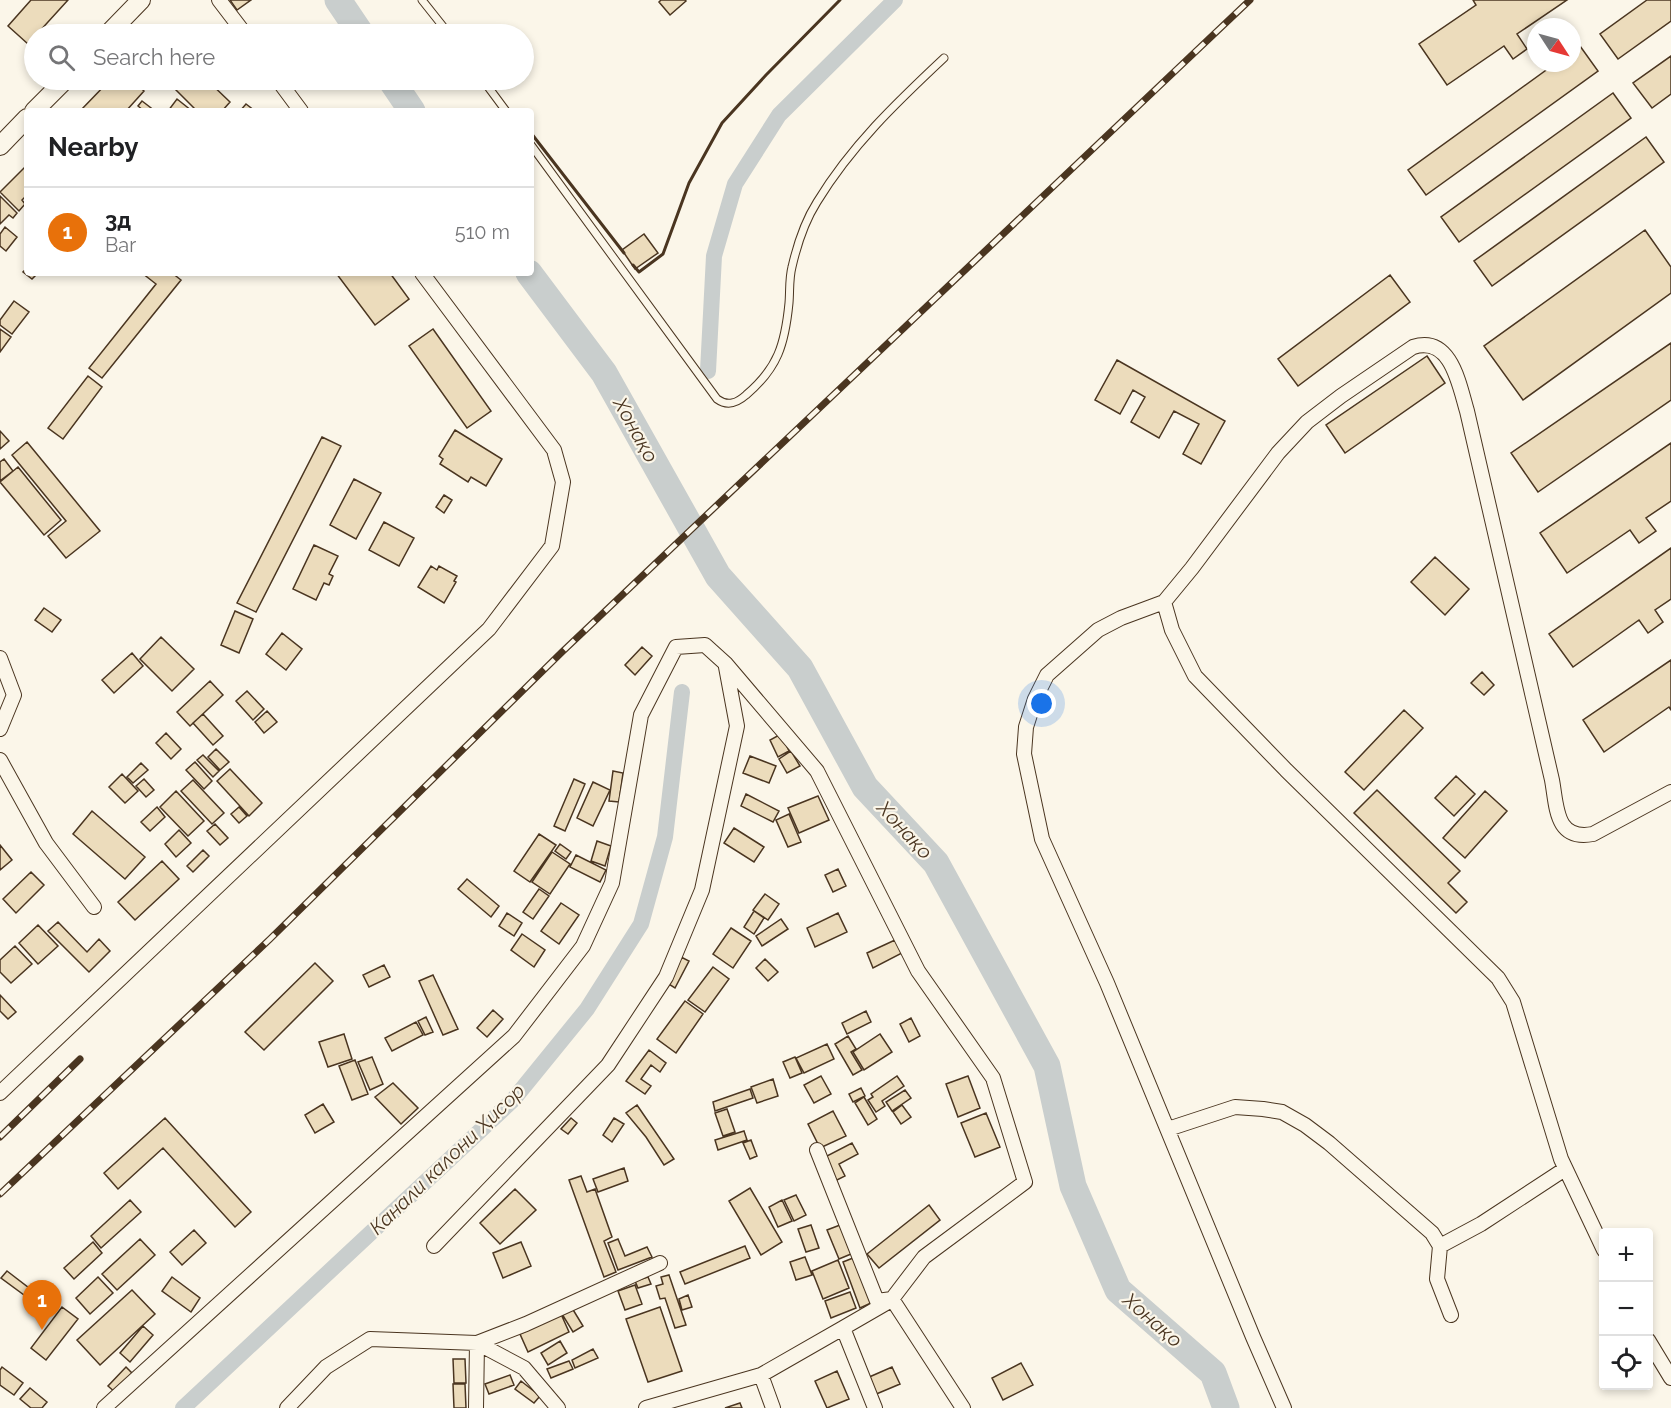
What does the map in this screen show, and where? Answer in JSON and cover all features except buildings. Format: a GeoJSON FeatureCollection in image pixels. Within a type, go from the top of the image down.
{"type":"FeatureCollection","features":[{"type":"Feature","properties":{"kind":"street"},"geometry":{"type":"LineString","coordinates":[[118,24],[141,0]]}},
{"type":"Feature","properties":{"kind":"street"},"geometry":{"type":"LineString","coordinates":[[219,0],[237,24]]}},
{"type":"Feature","properties":{"kind":"street"},"geometry":{"type":"LineString","coordinates":[[37,108],[55,90]]}},
{"type":"Feature","properties":{"kind":"street"},"geometry":{"type":"LineString","coordinates":[[286,90],[300,108]]}},
{"type":"Feature","properties":{"kind":"street"},"geometry":{"type":"LineString","coordinates":[[0,146],[24,121]]}},
{"type":"Feature","properties":{"kind":"street"},"geometry":{"type":"LineString","coordinates":[[0,1093],[489,629],[552,546],[562,482],[554,450],[424,276]]}},
{"type":"Feature","properties":{"kind":"street"},"geometry":{"type":"LineString","coordinates":[[1284,1408],[1107,983],[1042,839],[1024,754],[1026,727],[1035,699],[1047,675],[1098,630],[1120,618],[1164,602],[1278,453],[1307,422],[1413,347],[1431,345],[1452,364],[1467,411],[1552,780],[1559,820],[1573,835],[1593,834],[1671,792]]}},
{"type":"Feature","properties":{"kind":"street"},"geometry":{"type":"LineString","coordinates":[[1164,602],[1172,630],[1181,649],[1195,676],[1210,694],[1498,978],[1513,1002],[1554,1140],[1565,1169],[1599,1240]]}},
{"type":"Feature","properties":{"kind":"street"},"geometry":{"type":"LineString","coordinates":[[104,1408],[514,1036],[583,946],[612,883],[641,715],[676,647],[705,645],[726,664],[817,771],[918,971],[993,1078],[1024,1182],[924,1257],[892,1299],[761,1375],[645,1408]]}},
{"type":"Feature","properties":{"kind":"street"},"geometry":{"type":"LineString","coordinates":[[0,658],[14,695],[0,729]]}},
{"type":"Feature","properties":{"kind":"street"},"geometry":{"type":"LineString","coordinates":[[434,1246],[608,1065],[666,977],[702,890],[737,726],[726,664]]}},
{"type":"Feature","properties":{"kind":"street"},"geometry":{"type":"LineString","coordinates":[[0,760],[46,843],[94,907]]}},
{"type":"Feature","properties":{"kind":"street"},"geometry":{"type":"LineString","coordinates":[[1168,1129],[1235,1107],[1263,1109],[1286,1114],[1305,1125],[1329,1143],[1432,1233],[1440,1246],[1437,1279],[1451,1315]]}},
{"type":"Feature","properties":{"kind":"street"},"geometry":{"type":"LineString","coordinates":[[817,1150],[877,1301],[892,1299]]}},
{"type":"Feature","properties":{"kind":"street"},"geometry":{"type":"LineString","coordinates":[[1440,1246],[1481,1224],[1565,1169]]}},
{"type":"Feature","properties":{"kind":"street"},"geometry":{"type":"LineString","coordinates":[[287,1408],[326,1367],[370,1339],[477,1343],[526,1324],[660,1263]]}},
{"type":"Feature","properties":{"kind":"street"},"geometry":{"type":"LineString","coordinates":[[892,1299],[963,1408]]}},
{"type":"Feature","properties":{"kind":"street"},"geometry":{"type":"LineString","coordinates":[[843,1328],[875,1408]]}},
{"type":"Feature","properties":{"kind":"street"},"geometry":{"type":"LineString","coordinates":[[476,1408],[477,1343]]}},
{"type":"Feature","properties":{"kind":"street"},"geometry":{"type":"LineString","coordinates":[[477,1343],[524,1368],[558,1408]]}},
{"type":"Feature","properties":{"kind":"street"},"geometry":{"type":"LineString","coordinates":[[1653,1348],[1671,1378]]}},
{"type":"Feature","properties":{"kind":"street"},"geometry":{"type":"LineString","coordinates":[[761,1375],[773,1408]]}},
{"type":"Feature","properties":{"kind":"lane"},"geometry":{"type":"LineString","coordinates":[[422,0],[441,24]]}},
{"type":"Feature","properties":{"kind":"lane"},"geometry":{"type":"LineString","coordinates":[[534,149],[717,399],[723,404],[730,404],[740,401],[757,385],[776,361],[783,342],[789,304],[791,268],[803,232],[816,204],[843,164],[880,119],[944,58]]}},
{"type":"Feature","properties":{"kind":"lane"},"geometry":{"type":"LineString","coordinates":[[490,90],[504,108]]}},
{"type":"Feature","properties":{"kind":"waterway","name":"Хонақо"},"geometry":{"type":"LineString","coordinates":[[338,0],[354,24]]}},
{"type":"Feature","properties":{"kind":"waterway","name":"Канали калони Ҳисор"},"geometry":{"type":"LineString","coordinates":[[708,371],[714,256],[735,184],[779,115],[895,0]]}},
{"type":"Feature","properties":{"kind":"waterway","name":"Хонақо"},"geometry":{"type":"LineString","coordinates":[[398,90],[410,108]]}},
{"type":"Feature","properties":{"kind":"waterway","name":"Хонақо"},"geometry":{"type":"LineString","coordinates":[[531,276],[604,373],[718,576],[800,668],[865,787],[936,863],[1047,1066],[1073,1186],[1118,1290],[1213,1373],[1226,1408]]}},
{"type":"Feature","properties":{"kind":"waterway","name":"Канали калони Ҳисор"},"geometry":{"type":"LineString","coordinates":[[183,1408],[513,1100],[587,1009],[641,924],[665,837],[682,692]]}},
{"type":"Feature","properties":{"kind":"railway"},"geometry":{"type":"LineString","coordinates":[[0,1194],[270,939],[562,652],[1250,0]]}},
{"type":"Feature","properties":{"kind":"railway"},"geometry":{"type":"LineString","coordinates":[[0,1137],[80,1059]]}},
{"type":"Feature","properties":{"kind":"wall"},"geometry":{"type":"LineString","coordinates":[[633,265],[639,272],[663,254],[689,183],[722,123],[840,0]]}},
{"type":"Feature","properties":{"kind":"wall"},"geometry":{"type":"LineString","coordinates":[[534,137],[624,253]]}},
{"type":"Feature","properties":{"kind":"place","name":"3д"},"geometry":{"type":"Point","coordinates":[42,1330]}}]}
